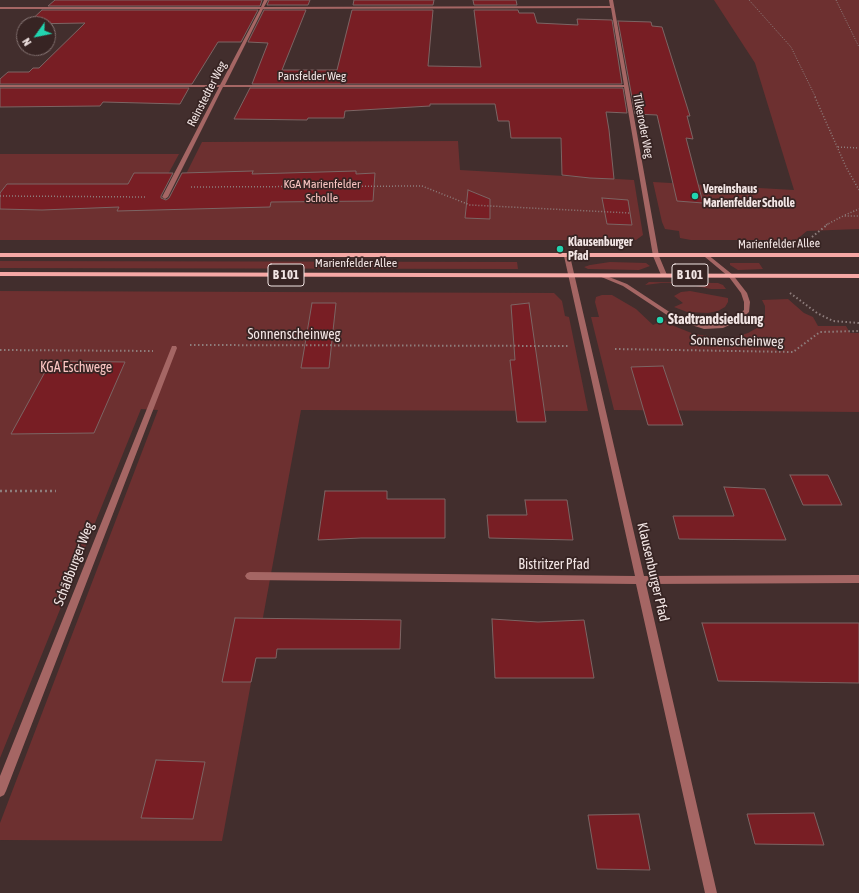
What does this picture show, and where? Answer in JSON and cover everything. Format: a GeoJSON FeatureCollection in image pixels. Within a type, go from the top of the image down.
{"type":"FeatureCollection","features":[{"type":"Feature","properties":{"kind":"main road","name":"Marienfelder Allee"},"geometry":{"type":"LineString","coordinates":[[0,255],[859,255]]}},
{"type":"Feature","properties":{"kind":"main road","name":"Marienfelder Allee"},"geometry":{"type":"LineString","coordinates":[[0,274],[859,276]]}},
{"type":"Feature","properties":{"kind":"street","name":"Reinstedter Weg"},"geometry":{"type":"LineString","coordinates":[[165,197],[266,0]]}},
{"type":"Feature","properties":{"kind":"street","name":"Tilkeroder Weg"},"geometry":{"type":"LineString","coordinates":[[611,0],[656,256]]}},
{"type":"Feature","properties":{"kind":"street"},"geometry":{"type":"LineString","coordinates":[[0,8],[612,8]]}},
{"type":"Feature","properties":{"kind":"street","name":"Pansfelder Weg"},"geometry":{"type":"LineString","coordinates":[[0,86],[625,86]]}},
{"type":"Feature","properties":{"kind":"street","name":"Klausenburger Pfad"},"geometry":{"type":"LineString","coordinates":[[567,256],[710,893]]}},
{"type":"Feature","properties":{"kind":"street"},"geometry":{"type":"LineString","coordinates":[[656,256],[664,275]]}},
{"type":"Feature","properties":{"kind":"street","name":"B 101"},"geometry":{"type":"LineString","coordinates":[[707,256],[731,276]]}},
{"type":"Feature","properties":{"kind":"street"},"geometry":{"type":"LineString","coordinates":[[602,276],[625,285],[684,322],[704,327],[723,326],[738,319],[747,311],[744,293],[731,276]]}},
{"type":"Feature","properties":{"kind":"street","name":"Schäßburger Weg"},"geometry":{"type":"LineString","coordinates":[[0,792],[174,348]]}},
{"type":"Feature","properties":{"kind":"street","name":"Bistritzer Pfad"},"geometry":{"type":"LineString","coordinates":[[250,576],[640,580],[859,579]]}},
{"type":"Feature","properties":{"kind":"path"},"geometry":{"type":"LineString","coordinates":[[749,0],[791,47],[805,74],[846,167],[859,190]]}},
{"type":"Feature","properties":{"kind":"path"},"geometry":{"type":"LineString","coordinates":[[836,0],[859,47]]}},
{"type":"Feature","properties":{"kind":"path"},"geometry":{"type":"LineString","coordinates":[[837,147],[859,148]]}},
{"type":"Feature","properties":{"kind":"path"},"geometry":{"type":"LineString","coordinates":[[170,187],[422,186],[470,205],[649,213]]}},
{"type":"Feature","properties":{"kind":"path"},"geometry":{"type":"LineString","coordinates":[[0,196],[165,197]]}},
{"type":"Feature","properties":{"kind":"path"},"geometry":{"type":"LineString","coordinates":[[809,240],[825,226],[859,209]]}},
{"type":"Feature","properties":{"kind":"path"},"geometry":{"type":"LineString","coordinates":[[843,216],[859,216]]}},
{"type":"Feature","properties":{"kind":"path"},"geometry":{"type":"LineString","coordinates":[[789,293],[817,314],[834,321],[859,323]]}},
{"type":"Feature","properties":{"kind":"path","name":"Sonnenscheinweg"},"geometry":{"type":"LineString","coordinates":[[615,349],[793,352],[820,332],[859,331]]}},
{"type":"Feature","properties":{"kind":"path","name":"Sonnenscheinweg"},"geometry":{"type":"LineString","coordinates":[[0,350],[156,351],[192,344],[572,346],[588,348]]}},
{"type":"Feature","properties":{"kind":"path"},"geometry":{"type":"LineString","coordinates":[[0,491],[56,491]]}},
{"type":"Feature","properties":{"kind":"green space"},"geometry":{"type":"Polygon","coordinates":[[[714,0],[859,0],[859,229],[807,231],[796,240],[691,240],[680,238],[679,231],[665,229],[653,182],[794,190],[755,63],[714,0]]]}},
{"type":"Feature","properties":{"kind":"green space","name":"KGA Marienfelder Scholle"},"geometry":{"type":"Polygon","coordinates":[[[458,141],[460,170],[634,180],[643,235],[636,240],[0,240],[0,154],[179,154],[154,200],[173,200],[202,142],[458,141]]]}},
{"type":"Feature","properties":{"kind":"green space"},"geometry":{"type":"Polygon","coordinates":[[[0,261],[517,262],[518,269],[0,268],[0,261]]]}},
{"type":"Feature","properties":{"kind":"green space"},"geometry":{"type":"Polygon","coordinates":[[[610,262],[646,263],[650,266],[639,270],[588,269],[584,267],[610,262]]]}},
{"type":"Feature","properties":{"kind":"green space"},"geometry":{"type":"Polygon","coordinates":[[[730,263],[759,263],[763,269],[738,270],[730,265],[730,263]]]}},
{"type":"Feature","properties":{"kind":"green space"},"geometry":{"type":"Polygon","coordinates":[[[649,282],[718,283],[723,285],[726,289],[711,289],[680,283],[645,285],[649,282]]]}},
{"type":"Feature","properties":{"kind":"green space","name":"KGA Eschwege"},"geometry":{"type":"Polygon","coordinates":[[[0,291],[554,293],[562,301],[565,316],[569,317],[588,411],[301,410],[222,841],[0,840],[0,823],[158,410],[141,409],[0,758],[0,291]]]}},
{"type":"Feature","properties":{"kind":"green space"},"geometry":{"type":"Polygon","coordinates":[[[690,291],[728,298],[728,302],[725,307],[718,311],[708,313],[687,312],[674,307],[683,303],[674,296],[681,292],[690,291]]]}},
{"type":"Feature","properties":{"kind":"green space"},"geometry":{"type":"Polygon","coordinates":[[[602,295],[612,295],[636,309],[653,325],[664,320],[674,326],[694,334],[722,338],[735,337],[748,333],[757,328],[762,323],[765,314],[765,306],[762,300],[788,299],[804,313],[813,317],[818,326],[846,326],[850,333],[859,333],[859,412],[614,410],[591,317],[599,317],[595,302],[596,297],[602,295]]]}},
{"type":"Feature","properties":{"kind":"building"},"geometry":{"type":"Polygon","coordinates":[[[55,0],[262,0],[260,6],[48,6],[55,0]]]}},
{"type":"Feature","properties":{"kind":"building"},"geometry":{"type":"Polygon","coordinates":[[[269,0],[310,0],[308,5],[267,5],[269,0]]]}},
{"type":"Feature","properties":{"kind":"building"},"geometry":{"type":"Polygon","coordinates":[[[354,0],[434,0],[433,5],[353,5],[354,0]]]}},
{"type":"Feature","properties":{"kind":"building"},"geometry":{"type":"Polygon","coordinates":[[[473,0],[516,0],[517,5],[474,5],[473,0]]]}},
{"type":"Feature","properties":{"kind":"building"},"geometry":{"type":"Polygon","coordinates":[[[42,10],[258,10],[241,42],[218,42],[192,84],[0,84],[0,79],[8,72],[29,72],[33,68],[39,68],[51,56],[56,56],[56,51],[85,23],[56,24],[56,16],[36,16],[42,10]]]}},
{"type":"Feature","properties":{"kind":"building"},"geometry":{"type":"Polygon","coordinates":[[[264,10],[306,10],[282,70],[337,70],[352,10],[433,10],[428,66],[481,67],[474,10],[518,10],[519,13],[534,13],[537,23],[578,25],[577,19],[612,20],[622,84],[252,84],[268,43],[248,42],[264,10]]]}},
{"type":"Feature","properties":{"kind":"building"},"geometry":{"type":"Polygon","coordinates":[[[618,21],[651,22],[652,26],[662,27],[690,116],[687,116],[693,139],[686,138],[703,203],[677,201],[657,115],[635,114],[618,21]]]}},
{"type":"Feature","properties":{"kind":"building"},"geometry":{"type":"Polygon","coordinates":[[[0,88],[189,88],[180,104],[103,102],[100,106],[0,107],[0,88]]]}},
{"type":"Feature","properties":{"kind":"building"},"geometry":{"type":"Polygon","coordinates":[[[250,88],[623,88],[627,113],[606,112],[614,179],[590,178],[562,175],[561,138],[511,138],[509,121],[498,121],[495,104],[430,104],[430,106],[345,111],[344,118],[308,118],[307,120],[234,119],[250,88]]]}},
{"type":"Feature","properties":{"kind":"building"},"geometry":{"type":"Polygon","coordinates":[[[253,171],[252,174],[356,171],[356,174],[375,173],[373,201],[271,202],[270,207],[117,211],[119,207],[42,210],[0,209],[0,193],[7,184],[128,184],[134,173],[173,173],[161,196],[161,198],[166,200],[169,198],[182,173],[253,171]]]}},
{"type":"Feature","properties":{"kind":"building"},"geometry":{"type":"Polygon","coordinates":[[[468,190],[490,199],[490,219],[465,218],[468,190]]]}},
{"type":"Feature","properties":{"kind":"building"},"geometry":{"type":"Polygon","coordinates":[[[602,198],[628,200],[632,225],[607,224],[602,198]]]}},
{"type":"Feature","properties":{"kind":"building"},"geometry":{"type":"Polygon","coordinates":[[[312,303],[336,303],[329,368],[301,368],[312,303]]]}},
{"type":"Feature","properties":{"kind":"building"},"geometry":{"type":"Polygon","coordinates":[[[529,303],[546,422],[517,422],[510,360],[515,360],[511,305],[529,303]]]}},
{"type":"Feature","properties":{"kind":"building"},"geometry":{"type":"Polygon","coordinates":[[[51,361],[125,362],[94,433],[11,434],[51,361]]]}},
{"type":"Feature","properties":{"kind":"building"},"geometry":{"type":"Polygon","coordinates":[[[663,366],[683,425],[648,425],[631,367],[663,366]]]}},
{"type":"Feature","properties":{"kind":"building"},"geometry":{"type":"Polygon","coordinates":[[[790,475],[828,475],[842,505],[803,505],[790,475]]]}},
{"type":"Feature","properties":{"kind":"building"},"geometry":{"type":"Polygon","coordinates":[[[724,487],[765,489],[786,540],[679,539],[673,516],[734,516],[724,487]]]}},
{"type":"Feature","properties":{"kind":"building"},"geometry":{"type":"Polygon","coordinates":[[[325,491],[387,491],[387,499],[445,499],[445,538],[361,538],[318,540],[325,491]]]}},
{"type":"Feature","properties":{"kind":"building"},"geometry":{"type":"Polygon","coordinates":[[[525,500],[567,500],[573,540],[489,538],[487,515],[527,515],[525,500]]]}},
{"type":"Feature","properties":{"kind":"building"},"geometry":{"type":"Polygon","coordinates":[[[235,618],[401,620],[400,649],[277,649],[276,658],[256,658],[251,682],[222,682],[235,618]]]}},
{"type":"Feature","properties":{"kind":"building"},"geometry":{"type":"Polygon","coordinates":[[[492,619],[538,622],[584,620],[594,678],[495,678],[492,619]]]}},
{"type":"Feature","properties":{"kind":"building"},"geometry":{"type":"Polygon","coordinates":[[[702,623],[859,623],[859,683],[718,681],[702,623]]]}},
{"type":"Feature","properties":{"kind":"building"},"geometry":{"type":"Polygon","coordinates":[[[156,760],[205,762],[193,819],[141,818],[156,760]]]}},
{"type":"Feature","properties":{"kind":"building"},"geometry":{"type":"Polygon","coordinates":[[[814,813],[824,845],[755,844],[747,814],[814,813]]]}},
{"type":"Feature","properties":{"kind":"building"},"geometry":{"type":"Polygon","coordinates":[[[639,814],[650,870],[597,869],[588,815],[639,814]]]}},
{"type":"Feature","properties":{"kind":"place","name":"Vereinshaus Marienfelder Scholle"},"geometry":{"type":"Point","coordinates":[695,196]}},
{"type":"Feature","properties":{"kind":"place","name":"Klausenburger Pfad"},"geometry":{"type":"Point","coordinates":[560,249]}},
{"type":"Feature","properties":{"kind":"place","name":"Stadtrandsiedlung"},"geometry":{"type":"Point","coordinates":[660,320]}}]}
